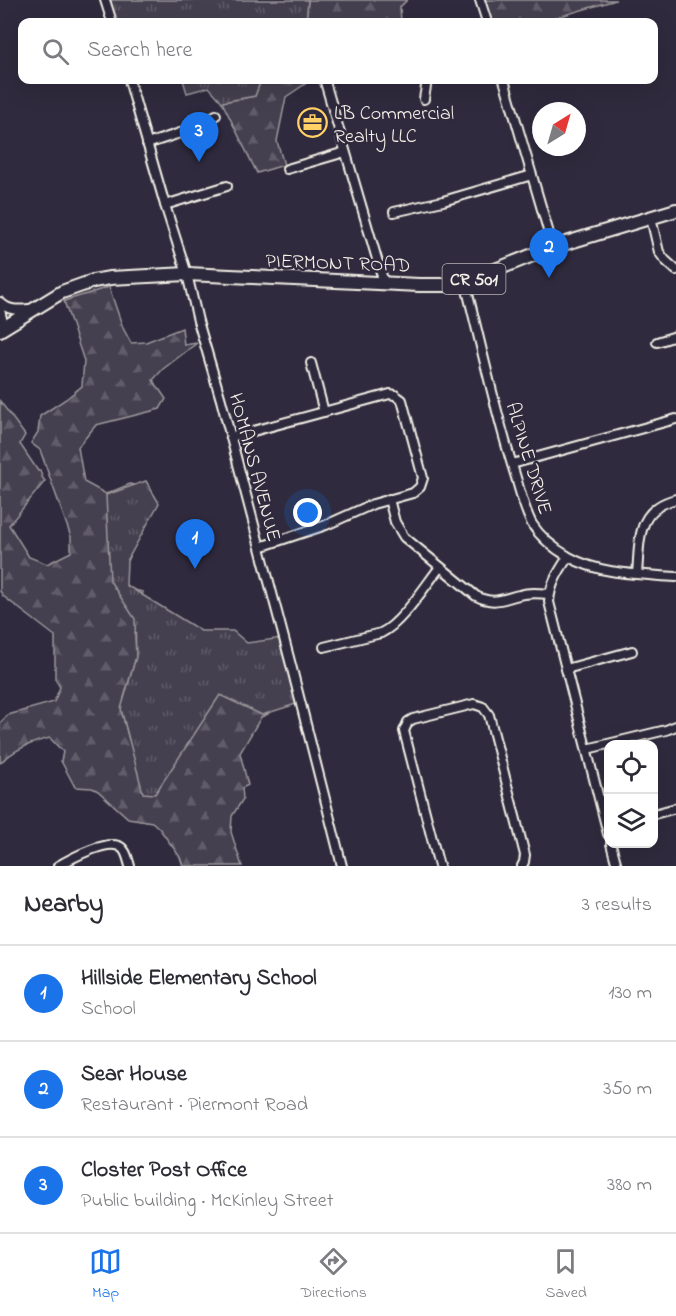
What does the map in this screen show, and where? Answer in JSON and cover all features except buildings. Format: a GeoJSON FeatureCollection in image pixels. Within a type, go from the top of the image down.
{"type":"FeatureCollection","features":[{"type":"Feature","properties":{"kind":"main road","name":"PIERMONT ROAD"},"geometry":{"type":"LineString","coordinates":[[2,329],[62,292],[93,281],[110,278],[188,274],[454,285],[553,247],[676,210]]}},
{"type":"Feature","properties":{"kind":"street"},"geometry":{"type":"LineString","coordinates":[[105,0],[111,18]]}},
{"type":"Feature","properties":{"kind":"street"},"geometry":{"type":"LineString","coordinates":[[480,0],[486,18]]}},
{"type":"Feature","properties":{"kind":"street","name":"HOMANS AVENUE"},"geometry":{"type":"LineString","coordinates":[[130,84],[165,205],[188,274],[198,321],[231,437],[342,866]]}},
{"type":"Feature","properties":{"kind":"street"},"geometry":{"type":"LineString","coordinates":[[326,84],[384,283]]}},
{"type":"Feature","properties":{"kind":"street"},"geometry":{"type":"LineString","coordinates":[[424,99],[426,84]]}},
{"type":"Feature","properties":{"kind":"street"},"geometry":{"type":"LineString","coordinates":[[505,84],[553,247]]}},
{"type":"Feature","properties":{"kind":"street"},"geometry":{"type":"LineString","coordinates":[[147,144],[192,129],[216,115]]}},
{"type":"Feature","properties":{"kind":"street"},"geometry":{"type":"LineString","coordinates":[[287,169],[345,152]]}},
{"type":"Feature","properties":{"kind":"street"},"geometry":{"type":"LineString","coordinates":[[393,212],[443,201],[532,175]]}},
{"type":"Feature","properties":{"kind":"street"},"geometry":{"type":"LineString","coordinates":[[165,205],[227,186]]}},
{"type":"Feature","properties":{"kind":"street"},"geometry":{"type":"LineString","coordinates":[[651,218],[659,252],[676,270]]}},
{"type":"Feature","properties":{"kind":"street","name":"ALPINE DRIVE"},"geometry":{"type":"LineString","coordinates":[[465,282],[512,464],[527,514],[532,523],[547,541],[568,556],[593,567],[607,571],[676,577]]}},
{"type":"Feature","properties":{"kind":"street"},"geometry":{"type":"LineString","coordinates":[[0,302],[5,308],[34,309]]}},
{"type":"Feature","properties":{"kind":"street"},"geometry":{"type":"LineString","coordinates":[[0,310],[2,329]]}},
{"type":"Feature","properties":{"kind":"street"},"geometry":{"type":"LineString","coordinates":[[657,342],[676,336]]}},
{"type":"Feature","properties":{"kind":"street"},"geometry":{"type":"LineString","coordinates":[[311,363],[324,412]]}},
{"type":"Feature","properties":{"kind":"street"},"geometry":{"type":"LineString","coordinates":[[231,437],[390,394],[402,400],[423,478],[420,487],[413,493],[373,504],[308,532],[260,547]]}},
{"type":"Feature","properties":{"kind":"street"},"geometry":{"type":"LineString","coordinates":[[512,464],[676,419]]}},
{"type":"Feature","properties":{"kind":"street"},"geometry":{"type":"LineString","coordinates":[[637,574],[643,524],[658,506],[676,499]]}},
{"type":"Feature","properties":{"kind":"street"},"geometry":{"type":"LineString","coordinates":[[389,500],[395,522],[405,537],[476,596],[490,601],[505,600],[529,593],[549,594]]}},
{"type":"Feature","properties":{"kind":"street"},"geometry":{"type":"LineString","coordinates":[[568,556],[549,594],[550,609],[604,814]]}},
{"type":"Feature","properties":{"kind":"street"},"geometry":{"type":"LineString","coordinates":[[324,647],[388,630],[400,619],[440,567]]}},
{"type":"Feature","properties":{"kind":"street"},"geometry":{"type":"LineString","coordinates":[[566,669],[632,651]]}},
{"type":"Feature","properties":{"kind":"street"},"geometry":{"type":"LineString","coordinates":[[439,866],[404,731],[408,722],[413,719],[474,704],[483,707],[489,714],[525,855],[522,866]]}},
{"type":"Feature","properties":{"kind":"street"},"geometry":{"type":"LineString","coordinates":[[586,749],[676,726]]}},
{"type":"Feature","properties":{"kind":"street"},"geometry":{"type":"LineString","coordinates":[[658,813],[676,808]]}},
{"type":"Feature","properties":{"kind":"street"},"geometry":{"type":"LineString","coordinates":[[58,866],[97,848],[112,844],[124,850],[130,866]]}},
{"type":"Feature","properties":{"kind":"street"},"geometry":{"type":"LineString","coordinates":[[612,848],[617,866]]}},
{"type":"Feature","properties":{"kind":"green space"},"geometry":{"type":"Polygon","coordinates":[[[106,0],[308,0],[306,18],[111,18],[106,0]]]}},
{"type":"Feature","properties":{"kind":"green space"},"geometry":{"type":"Polygon","coordinates":[[[308,0],[407,0],[400,7],[401,18],[306,18],[308,0]]]}},
{"type":"Feature","properties":{"kind":"green space"},"geometry":{"type":"Polygon","coordinates":[[[484,0],[616,0],[554,18],[489,18],[484,0]]]}},
{"type":"Feature","properties":{"kind":"green space"},"geometry":{"type":"Polygon","coordinates":[[[184,84],[260,84],[255,96],[222,102],[209,87],[187,93],[184,84]]]}},
{"type":"Feature","properties":{"kind":"green space"},"geometry":{"type":"Polygon","coordinates":[[[260,84],[305,84],[286,97],[277,141],[284,165],[257,173],[222,102],[255,96],[260,84]]]}},
{"type":"Feature","properties":{"kind":"green space"},"geometry":{"type":"Polygon","coordinates":[[[109,287],[123,328],[131,343],[146,342],[182,328],[184,345],[197,343],[163,369],[153,380],[166,399],[160,409],[96,425],[78,447],[84,482],[106,494],[130,484],[142,487],[133,512],[121,587],[143,592],[135,635],[136,657],[122,713],[129,740],[220,695],[244,706],[266,701],[268,714],[261,717],[240,753],[248,785],[242,788],[243,799],[232,816],[231,832],[242,866],[183,866],[180,857],[152,822],[128,818],[98,791],[92,788],[75,787],[61,761],[63,752],[50,738],[24,747],[0,763],[0,723],[8,715],[54,702],[60,687],[55,679],[55,636],[3,596],[0,591],[0,401],[25,435],[20,444],[38,471],[40,470],[45,481],[9,525],[29,557],[47,564],[71,552],[71,537],[40,450],[31,443],[38,432],[40,416],[82,386],[84,361],[64,301],[109,287]]]}},
{"type":"Feature","properties":{"kind":"green space"},"geometry":{"type":"Polygon","coordinates":[[[146,481],[159,503],[127,561],[126,585],[201,631],[233,631],[247,643],[282,638],[299,703],[262,715],[220,695],[155,794],[143,793],[121,709],[136,657],[135,619],[110,581],[106,495],[146,481]]]}},
{"type":"Feature","properties":{"kind":"place","name":"LB Commercial Realty LLC"},"geometry":{"type":"Point","coordinates":[313,123]}},
{"type":"Feature","properties":{"kind":"place","name":"Closter Post Office"},"geometry":{"type":"Point","coordinates":[199,162]}},
{"type":"Feature","properties":{"kind":"place","name":"Sear House"},"geometry":{"type":"Point","coordinates":[549,278]}},
{"type":"Feature","properties":{"kind":"place","name":"Hillside Elementary School"},"geometry":{"type":"Point","coordinates":[195,569]}}]}
